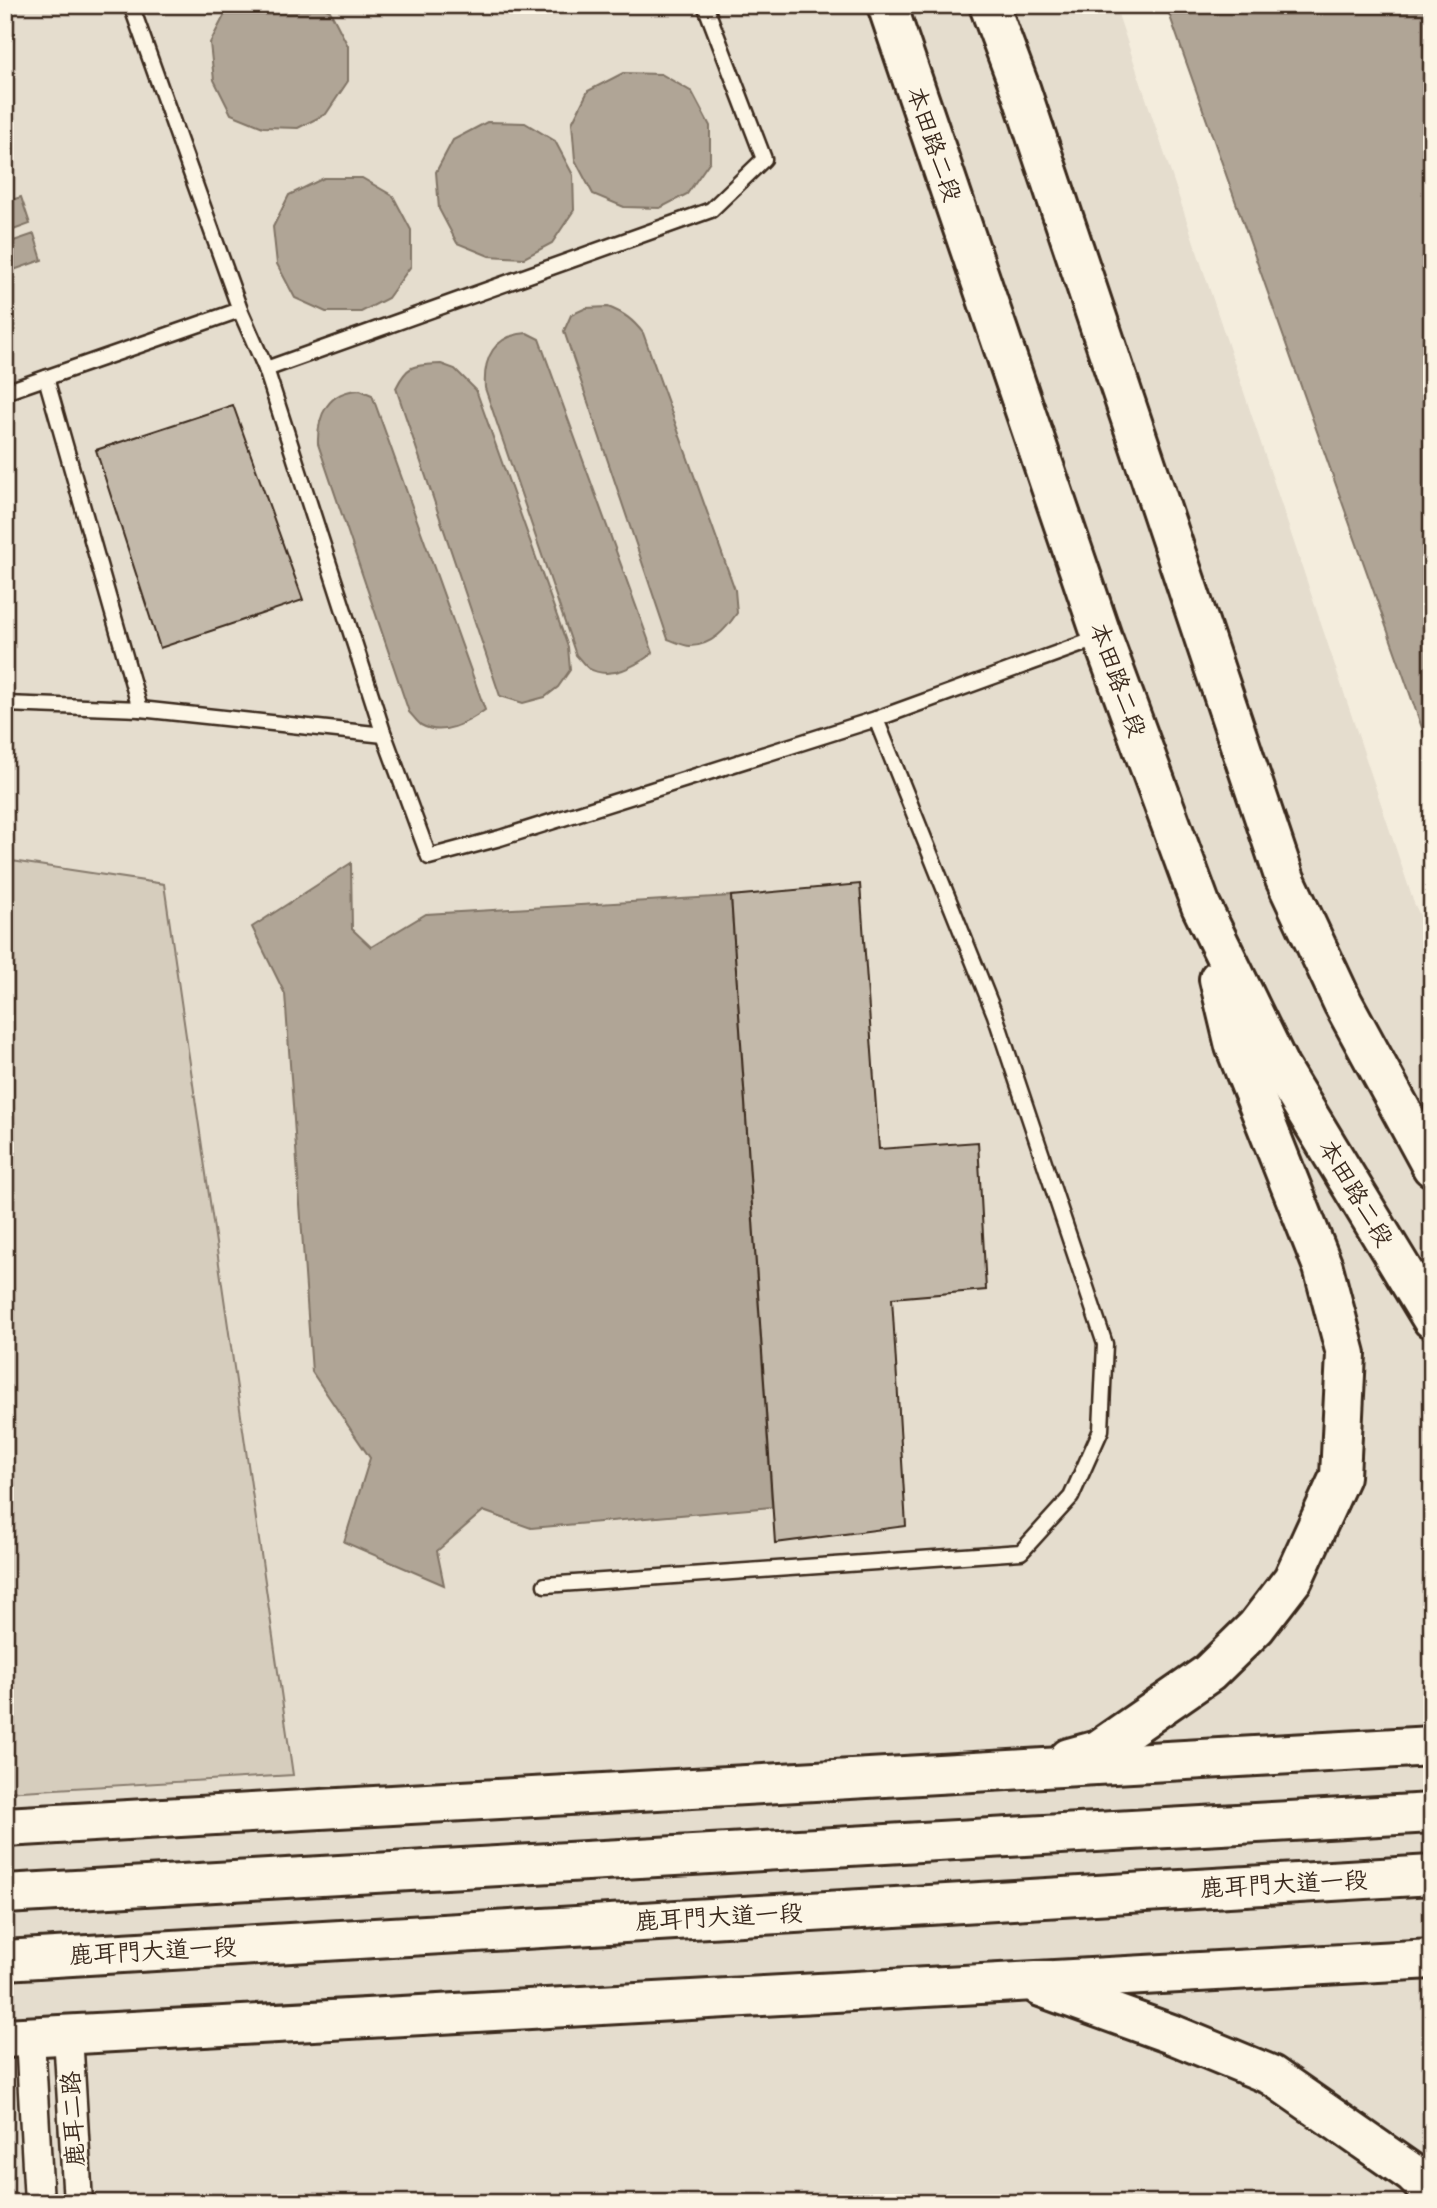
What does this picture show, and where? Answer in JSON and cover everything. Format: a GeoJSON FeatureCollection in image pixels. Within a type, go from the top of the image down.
{"type":"FeatureCollection","features":[{"type":"Feature","properties":{"kind":"street","name":"本田路二段"},"geometry":{"type":"LineString","coordinates":[[887,5],[1102,637],[1201,906],[1280,1068],[1432,1319]]}},
{"type":"Feature","properties":{"kind":"street"},"geometry":{"type":"LineString","coordinates":[[989,5],[1026,104],[1285,879],[1343,1003],[1420,1140],[1432,1167]]}},
{"type":"Feature","properties":{"kind":"street"},"geometry":{"type":"LineString","coordinates":[[1031,1769],[1098,1750],[1209,1673],[1256,1628],[1293,1579],[1340,1476],[1346,1354],[1323,1267],[1235,1046],[1201,906]]}},
{"type":"Feature","properties":{"kind":"street"},"geometry":{"type":"LineString","coordinates":[[5,1827],[1432,1746]]}},
{"type":"Feature","properties":{"kind":"street"},"geometry":{"type":"LineString","coordinates":[[5,1894],[1432,1813]]}},
{"type":"Feature","properties":{"kind":"street","name":"鹿耳門大道一段"},"geometry":{"type":"LineString","coordinates":[[5,1960],[1432,1875]]}},
{"type":"Feature","properties":{"kind":"street"},"geometry":{"type":"LineString","coordinates":[[17,2038],[1432,1959]]}},
{"type":"Feature","properties":{"kind":"street"},"geometry":{"type":"LineString","coordinates":[[1026,1981],[1174,2035],[1271,2075],[1413,2175],[1432,2193]]}},
{"type":"Feature","properties":{"kind":"street","name":"鹿耳二路"},"geometry":{"type":"LineString","coordinates":[[68,2035],[78,2203]]}},
{"type":"Feature","properties":{"kind":"street","name":"鹿耳二路"},"geometry":{"type":"LineString","coordinates":[[17,2038],[40,2203]]}},
{"type":"Feature","properties":{"kind":"lane"},"geometry":{"type":"LineString","coordinates":[[131,5],[240,310],[267,369],[384,735],[429,857],[500,838],[876,719],[1102,637]]}},
{"type":"Feature","properties":{"kind":"lane"},"geometry":{"type":"LineString","coordinates":[[267,369],[711,210],[764,159],[705,5]]}},
{"type":"Feature","properties":{"kind":"lane"},"geometry":{"type":"LineString","coordinates":[[5,392],[240,310]]}},
{"type":"Feature","properties":{"kind":"lane"},"geometry":{"type":"LineString","coordinates":[[46,378],[140,709]]}},
{"type":"Feature","properties":{"kind":"lane"},"geometry":{"type":"LineString","coordinates":[[5,704],[140,709],[384,735]]}},
{"type":"Feature","properties":{"kind":"lane"},"geometry":{"type":"LineString","coordinates":[[545,1585],[1021,1552],[1071,1497],[1101,1430],[1105,1344],[995,1015],[876,719]]}},
{"type":"Feature","properties":{"kind":"shaded area"},"geometry":{"type":"Polygon","coordinates":[[[5,5],[1115,5],[1414,903],[1432,941],[1432,2203],[5,2203],[5,5]]]}},
{"type":"Feature","properties":{"kind":"shaded area"},"geometry":{"type":"Polygon","coordinates":[[[237,5],[319,5],[330,11],[348,46],[348,81],[326,114],[298,128],[263,127],[231,114],[214,80],[210,43],[227,10],[237,5]]]}},
{"type":"Feature","properties":{"kind":"shaded area"},"geometry":{"type":"Polygon","coordinates":[[[1166,5],[1432,5],[1432,756],[1166,5]]]}},
{"type":"Feature","properties":{"kind":"shaded area"},"geometry":{"type":"Polygon","coordinates":[[[623,73],[661,74],[692,92],[710,126],[710,161],[687,194],[660,208],[624,207],[593,194],[575,160],[572,123],[588,91],[623,73]]]}},
{"type":"Feature","properties":{"kind":"shaded area"},"geometry":{"type":"Polygon","coordinates":[[[487,122],[525,123],[555,141],[573,175],[574,210],[552,243],[524,258],[489,256],[457,243],[439,209],[436,172],[453,140],[487,122]]]}},
{"type":"Feature","properties":{"kind":"shaded area"},"geometry":{"type":"Polygon","coordinates":[[[324,178],[362,178],[393,196],[411,230],[411,266],[388,298],[361,312],[326,312],[295,298],[277,264],[273,227],[289,195],[324,178]]]}},
{"type":"Feature","properties":{"kind":"shaded area"},"geometry":{"type":"Polygon","coordinates":[[[21,197],[30,224],[5,233],[5,202],[21,197]]]}},
{"type":"Feature","properties":{"kind":"shaded area"},"geometry":{"type":"Polygon","coordinates":[[[34,234],[42,260],[5,273],[5,244],[34,234]]]}},
{"type":"Feature","properties":{"kind":"shaded area"},"geometry":{"type":"Polygon","coordinates":[[[608,307],[628,317],[643,333],[735,590],[737,613],[718,636],[698,645],[688,646],[668,639],[564,331],[571,315],[586,308],[608,307]]]}},
{"type":"Feature","properties":{"kind":"shaded area"},"geometry":{"type":"Polygon","coordinates":[[[527,333],[539,339],[653,653],[622,670],[596,672],[588,668],[576,655],[485,388],[486,367],[493,350],[506,338],[527,333]]]}},
{"type":"Feature","properties":{"kind":"shaded area"},"geometry":{"type":"Polygon","coordinates":[[[441,364],[455,369],[476,390],[568,647],[570,670],[558,687],[545,697],[523,703],[500,696],[396,388],[405,374],[414,367],[441,364]]]}},
{"type":"Feature","properties":{"kind":"shaded area"},"geometry":{"type":"Polygon","coordinates":[[[360,390],[372,395],[485,710],[454,727],[438,730],[429,728],[421,725],[409,712],[318,444],[322,414],[327,406],[340,395],[360,390]]]}},
{"type":"Feature","properties":{"kind":"shaded area"},"geometry":{"type":"Polygon","coordinates":[[[5,860],[164,884],[293,1775],[5,1792],[5,860]]]}},
{"type":"Feature","properties":{"kind":"shaded area"},"geometry":{"type":"Polygon","coordinates":[[[351,863],[352,929],[371,947],[426,914],[731,896],[772,1507],[531,1528],[483,1511],[437,1551],[444,1585],[344,1542],[370,1458],[312,1372],[285,994],[252,927],[351,863]]]}},
{"type":"Feature","properties":{"kind":"building"},"geometry":{"type":"Polygon","coordinates":[[[233,405],[303,600],[160,648],[96,450],[233,405]]]}},
{"type":"Feature","properties":{"kind":"building"},"geometry":{"type":"Polygon","coordinates":[[[860,884],[879,1149],[978,1142],[986,1290],[892,1298],[906,1526],[775,1543],[731,896],[860,884]]]}}]}
